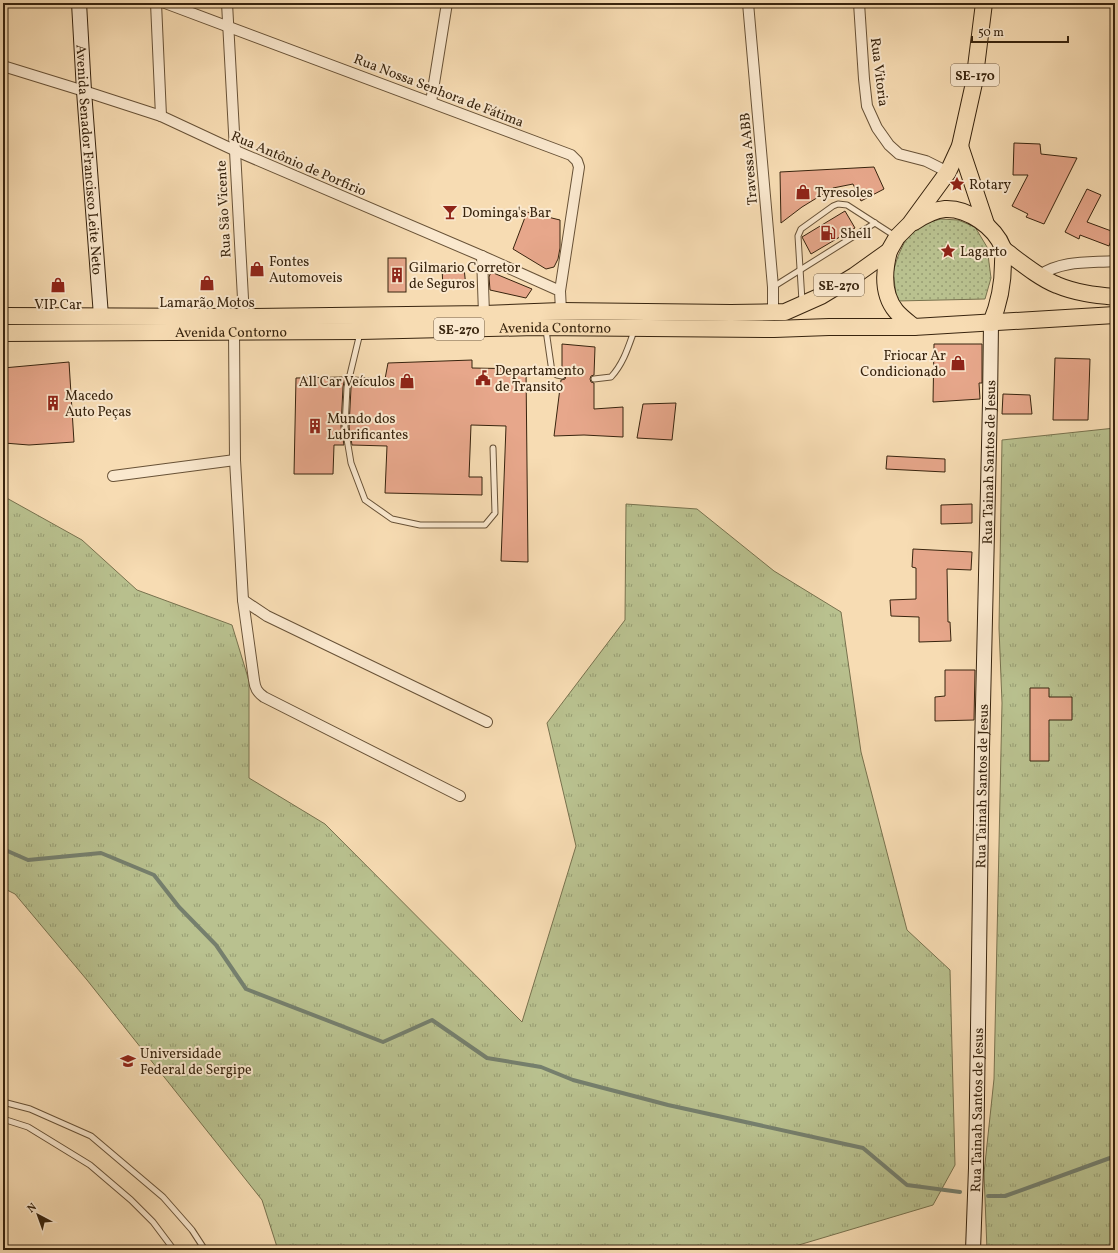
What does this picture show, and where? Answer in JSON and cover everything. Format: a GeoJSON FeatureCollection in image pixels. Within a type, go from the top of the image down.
{"type":"FeatureCollection","features":[{"type":"Feature","properties":{"kind":"main road","name":"SE-170"},"geometry":{"type":"LineString","coordinates":[[960,146],[974,83],[984,3]]}},
{"type":"Feature","properties":{"kind":"main road"},"geometry":{"type":"LineString","coordinates":[[910,224],[948,172],[960,146]]}},
{"type":"Feature","properties":{"kind":"main road"},"geometry":{"type":"LineString","coordinates":[[960,146],[986,224]]}},
{"type":"Feature","properties":{"kind":"main road","name":"SE-270"},"geometry":{"type":"LineString","coordinates":[[779,312],[802,304],[827,292],[854,276],[893,244],[910,224],[934,211],[946,209],[960,211],[986,224],[1003,249],[1056,285],[1083,293],[1115,297]]}},
{"type":"Feature","properties":{"kind":"main road"},"geometry":{"type":"LineString","coordinates":[[893,244],[886,263],[885,279],[890,302],[896,312],[914,327]]}},
{"type":"Feature","properties":{"kind":"main road"},"geometry":{"type":"LineString","coordinates":[[990,323],[1000,297],[1003,277],[1003,249]]}},
{"type":"Feature","properties":{"kind":"main road","name":"Avenida Contorno"},"geometry":{"type":"LineString","coordinates":[[3,316],[244,317],[484,314],[561,311],[779,312]]}},
{"type":"Feature","properties":{"kind":"main road","name":"SE-270"},"geometry":{"type":"LineString","coordinates":[[914,327],[1115,315]]}},
{"type":"Feature","properties":{"kind":"main road","name":"Avenida Contorno"},"geometry":{"type":"LineString","coordinates":[[3,333],[234,332],[545,327],[774,329],[829,327],[914,327]]}},
{"type":"Feature","properties":{"kind":"street","name":"Avenida Senador Francisco Leite Neto"},"geometry":{"type":"LineString","coordinates":[[79,3],[101,316]]}},
{"type":"Feature","properties":{"kind":"street"},"geometry":{"type":"LineString","coordinates":[[156,3],[161,116]]}},
{"type":"Feature","properties":{"kind":"street","name":"Rua Nossa Senhora de Fátima"},"geometry":{"type":"LineString","coordinates":[[165,3],[571,155],[577,160],[579,166],[560,291]]}},
{"type":"Feature","properties":{"kind":"street","name":"Rua São Vicente"},"geometry":{"type":"LineString","coordinates":[[227,3],[244,317]]}},
{"type":"Feature","properties":{"kind":"street"},"geometry":{"type":"LineString","coordinates":[[431,102],[447,3]]}},
{"type":"Feature","properties":{"kind":"street","name":"Travessa AABB"},"geometry":{"type":"LineString","coordinates":[[748,3],[773,287],[779,312]]}},
{"type":"Feature","properties":{"kind":"street","name":"Rua Vitoria"},"geometry":{"type":"LineString","coordinates":[[859,3],[867,106],[877,128],[889,145],[899,154],[926,161],[948,172]]}},
{"type":"Feature","properties":{"kind":"street","name":"Rua Antônio de Porfirio"},"geometry":{"type":"LineString","coordinates":[[3,66],[161,116],[234,150],[560,291]]}},
{"type":"Feature","properties":{"kind":"street"},"geometry":{"type":"LineString","coordinates":[[482,256],[484,314]]}},
{"type":"Feature","properties":{"kind":"street"},"geometry":{"type":"LineString","coordinates":[[1040,275],[1049,269],[1058,266],[1076,263],[1115,261]]}},
{"type":"Feature","properties":{"kind":"street"},"geometry":{"type":"LineString","coordinates":[[560,291],[561,311]]}},
{"type":"Feature","properties":{"kind":"street","name":"Rua Tainah Santos de Jesus"},"geometry":{"type":"LineString","coordinates":[[973,1250],[990,402],[990,323]]}},
{"type":"Feature","properties":{"kind":"street"},"geometry":{"type":"LineString","coordinates":[[234,332],[235,460],[243,600],[255,686],[259,693],[306,719],[460,796]]}},
{"type":"Feature","properties":{"kind":"street"},"geometry":{"type":"LineString","coordinates":[[114,476],[235,460]]}},
{"type":"Feature","properties":{"kind":"street"},"geometry":{"type":"LineString","coordinates":[[243,600],[267,616],[487,722]]}},
{"type":"Feature","properties":{"kind":"lane"},"geometry":{"type":"LineString","coordinates":[[802,304],[799,271],[799,232],[833,206],[838,204],[847,205],[875,223],[893,244]]}},
{"type":"Feature","properties":{"kind":"lane"},"geometry":{"type":"LineString","coordinates":[[773,287],[875,223]]}},
{"type":"Feature","properties":{"kind":"lane"},"geometry":{"type":"LineString","coordinates":[[545,327],[552,372],[562,376]]}},
{"type":"Feature","properties":{"kind":"lane"},"geometry":{"type":"LineString","coordinates":[[594,378],[611,377],[618,369],[635,328]]}},
{"type":"Feature","properties":{"kind":"lane"},"geometry":{"type":"LineString","coordinates":[[360,330],[347,387],[345,427],[351,463],[365,500],[392,520],[420,525],[485,525],[495,513],[493,448]]}},
{"type":"Feature","properties":{"kind":"lane"},"geometry":{"type":"LineString","coordinates":[[3,1102],[30,1109],[91,1136],[163,1197],[192,1230],[205,1250]]}},
{"type":"Feature","properties":{"kind":"lane"},"geometry":{"type":"LineString","coordinates":[[3,1118],[28,1127],[90,1165],[131,1200],[153,1222],[174,1250]]}},
{"type":"Feature","properties":{"kind":"green space"},"geometry":{"type":"Polygon","coordinates":[[[941,219],[958,220],[975,227],[987,247],[991,278],[985,299],[897,301],[893,272],[898,256],[906,239],[922,224],[941,219]]]}},
{"type":"Feature","properties":{"kind":"green space"},"geometry":{"type":"Polygon","coordinates":[[[1115,428],[1115,1250],[987,1250],[984,1173],[994,1079],[1002,703],[999,628],[1002,440],[1115,428]]]}},
{"type":"Feature","properties":{"kind":"green space"},"geometry":{"type":"Polygon","coordinates":[[[3,496],[82,540],[137,590],[232,625],[249,681],[249,778],[325,824],[522,1022],[576,846],[547,723],[625,620],[626,504],[697,509],[774,571],[841,612],[861,752],[907,930],[950,970],[955,1165],[933,1205],[782,1250],[278,1250],[262,1200],[87,980],[15,894],[3,888],[3,496]]]}},
{"type":"Feature","properties":{"kind":"building"},"geometry":{"type":"Polygon","coordinates":[[[1014,143],[1040,144],[1041,154],[1077,158],[1044,224],[1026,217],[1028,214],[1012,206],[1028,175],[1013,175],[1014,143]]]}},
{"type":"Feature","properties":{"kind":"building","name":"Tyresoles"},"geometry":{"type":"Polygon","coordinates":[[[874,167],[884,189],[861,201],[853,184],[833,188],[802,207],[781,223],[780,172],[874,167]]]}},
{"type":"Feature","properties":{"kind":"building"},"geometry":{"type":"Polygon","coordinates":[[[1087,189],[1101,195],[1087,222],[1114,232],[1109,246],[1080,235],[1079,239],[1065,232],[1087,189]]]}},
{"type":"Feature","properties":{"kind":"building","name":"Shell"},"geometry":{"type":"Polygon","coordinates":[[[845,211],[855,228],[811,254],[802,237],[845,211]]]}},
{"type":"Feature","properties":{"kind":"building"},"geometry":{"type":"Polygon","coordinates":[[[527,212],[560,220],[560,248],[558,259],[554,267],[546,269],[513,249],[527,212]]]}},
{"type":"Feature","properties":{"kind":"building","name":"Gilmario Corretor de Seguros"},"geometry":{"type":"Polygon","coordinates":[[[388,258],[406,258],[406,292],[388,292],[388,258]]]}},
{"type":"Feature","properties":{"kind":"building"},"geometry":{"type":"Polygon","coordinates":[[[442,268],[464,268],[466,287],[443,288],[442,268]]]}},
{"type":"Feature","properties":{"kind":"building"},"geometry":{"type":"Polygon","coordinates":[[[491,272],[532,289],[526,298],[490,290],[489,277],[491,272]]]}},
{"type":"Feature","properties":{"kind":"building"},"geometry":{"type":"Polygon","coordinates":[[[562,344],[595,347],[594,375],[591,376],[590,379],[591,382],[594,383],[594,409],[623,407],[623,437],[584,435],[554,436],[561,380],[565,379],[566,376],[565,373],[562,372],[562,344]]]}},
{"type":"Feature","properties":{"kind":"building","name":"Friocar Ar Condicionado"},"geometry":{"type":"Polygon","coordinates":[[[934,344],[982,344],[982,383],[979,383],[980,399],[933,402],[934,344]]]}},
{"type":"Feature","properties":{"kind":"building"},"geometry":{"type":"Polygon","coordinates":[[[1055,358],[1090,359],[1088,420],[1053,420],[1055,358]]]}},
{"type":"Feature","properties":{"kind":"building"},"geometry":{"type":"Polygon","coordinates":[[[472,360],[472,368],[526,369],[528,562],[501,561],[506,426],[471,425],[469,477],[482,477],[482,495],[385,493],[387,446],[352,445],[349,427],[353,377],[385,379],[388,363],[472,360]]]}},
{"type":"Feature","properties":{"kind":"building"},"geometry":{"type":"Polygon","coordinates":[[[69,362],[74,442],[29,445],[4,443],[3,368],[69,362]]]}},
{"type":"Feature","properties":{"kind":"building","name":"Mundo dos Lubrificantes"},"geometry":{"type":"Polygon","coordinates":[[[345,377],[341,427],[344,445],[334,445],[333,474],[294,474],[296,378],[345,377]]]}},
{"type":"Feature","properties":{"kind":"building"},"geometry":{"type":"Polygon","coordinates":[[[1003,394],[1030,395],[1032,414],[1002,414],[1003,394]]]}},
{"type":"Feature","properties":{"kind":"building"},"geometry":{"type":"Polygon","coordinates":[[[676,403],[672,440],[637,438],[643,404],[676,403]]]}},
{"type":"Feature","properties":{"kind":"building"},"geometry":{"type":"Polygon","coordinates":[[[887,456],[945,459],[945,472],[886,469],[887,456]]]}},
{"type":"Feature","properties":{"kind":"building"},"geometry":{"type":"Polygon","coordinates":[[[972,504],[972,523],[941,524],[941,505],[972,504]]]}},
{"type":"Feature","properties":{"kind":"building"},"geometry":{"type":"Polygon","coordinates":[[[913,549],[972,552],[971,570],[947,569],[948,622],[950,622],[951,641],[919,642],[919,617],[891,616],[890,600],[916,599],[916,568],[912,567],[913,549]]]}},
{"type":"Feature","properties":{"kind":"building"},"geometry":{"type":"Polygon","coordinates":[[[945,670],[975,670],[974,720],[935,721],[935,697],[945,696],[945,670]]]}},
{"type":"Feature","properties":{"kind":"building"},"geometry":{"type":"Polygon","coordinates":[[[1030,688],[1049,688],[1049,697],[1072,697],[1072,720],[1049,720],[1049,761],[1030,761],[1030,688]]]}},
{"type":"Feature","properties":{"kind":"waterway"},"geometry":{"type":"LineString","coordinates":[[3,849],[28,860],[101,853],[154,875],[179,907],[216,945],[246,989],[383,1042],[432,1020],[487,1058],[541,1067],[573,1080],[668,1105],[863,1148],[907,1185],[960,1192]]}},
{"type":"Feature","properties":{"kind":"waterway"},"geometry":{"type":"LineString","coordinates":[[988,1196],[1005,1196],[1110,1158],[1115,1163]]}},
{"type":"Feature","properties":{"kind":"place","name":"Rotary"},"geometry":{"type":"Point","coordinates":[957,184]}},
{"type":"Feature","properties":{"kind":"place","name":"Tyresoles"},"geometry":{"type":"Point","coordinates":[803,192]}},
{"type":"Feature","properties":{"kind":"place","name":"Dominga's Bar"},"geometry":{"type":"Point","coordinates":[450,212]}},
{"type":"Feature","properties":{"kind":"place","name":"Shell"},"geometry":{"type":"Point","coordinates":[828,233]}},
{"type":"Feature","properties":{"kind":"place","name":"Lagarto"},"geometry":{"type":"Point","coordinates":[948,251]}},
{"type":"Feature","properties":{"kind":"place","name":"Fontes Automoveis"},"geometry":{"type":"Point","coordinates":[257,269]}},
{"type":"Feature","properties":{"kind":"place","name":"Gilmario Corretor de Seguros"},"geometry":{"type":"Point","coordinates":[397,275]}},
{"type":"Feature","properties":{"kind":"place","name":"Lamarão Motos"},"geometry":{"type":"Point","coordinates":[207,283]}},
{"type":"Feature","properties":{"kind":"place","name":"VIP Car"},"geometry":{"type":"Point","coordinates":[58,285]}},
{"type":"Feature","properties":{"kind":"place","name":"Friocar Ar Condicionado"},"geometry":{"type":"Point","coordinates":[958,363]}},
{"type":"Feature","properties":{"kind":"place","name":"Departamento de Transito"},"geometry":{"type":"Point","coordinates":[483,378]}},
{"type":"Feature","properties":{"kind":"place","name":"All Car Veículos"},"geometry":{"type":"Point","coordinates":[407,381]}},
{"type":"Feature","properties":{"kind":"place","name":"Macedo Auto Peças"},"geometry":{"type":"Point","coordinates":[53,403]}},
{"type":"Feature","properties":{"kind":"place","name":"Mundo dos Lubrificantes"},"geometry":{"type":"Point","coordinates":[315,426]}},
{"type":"Feature","properties":{"kind":"place","name":"Universidade Federal de Sergipe"},"geometry":{"type":"Point","coordinates":[128,1061]}}]}
